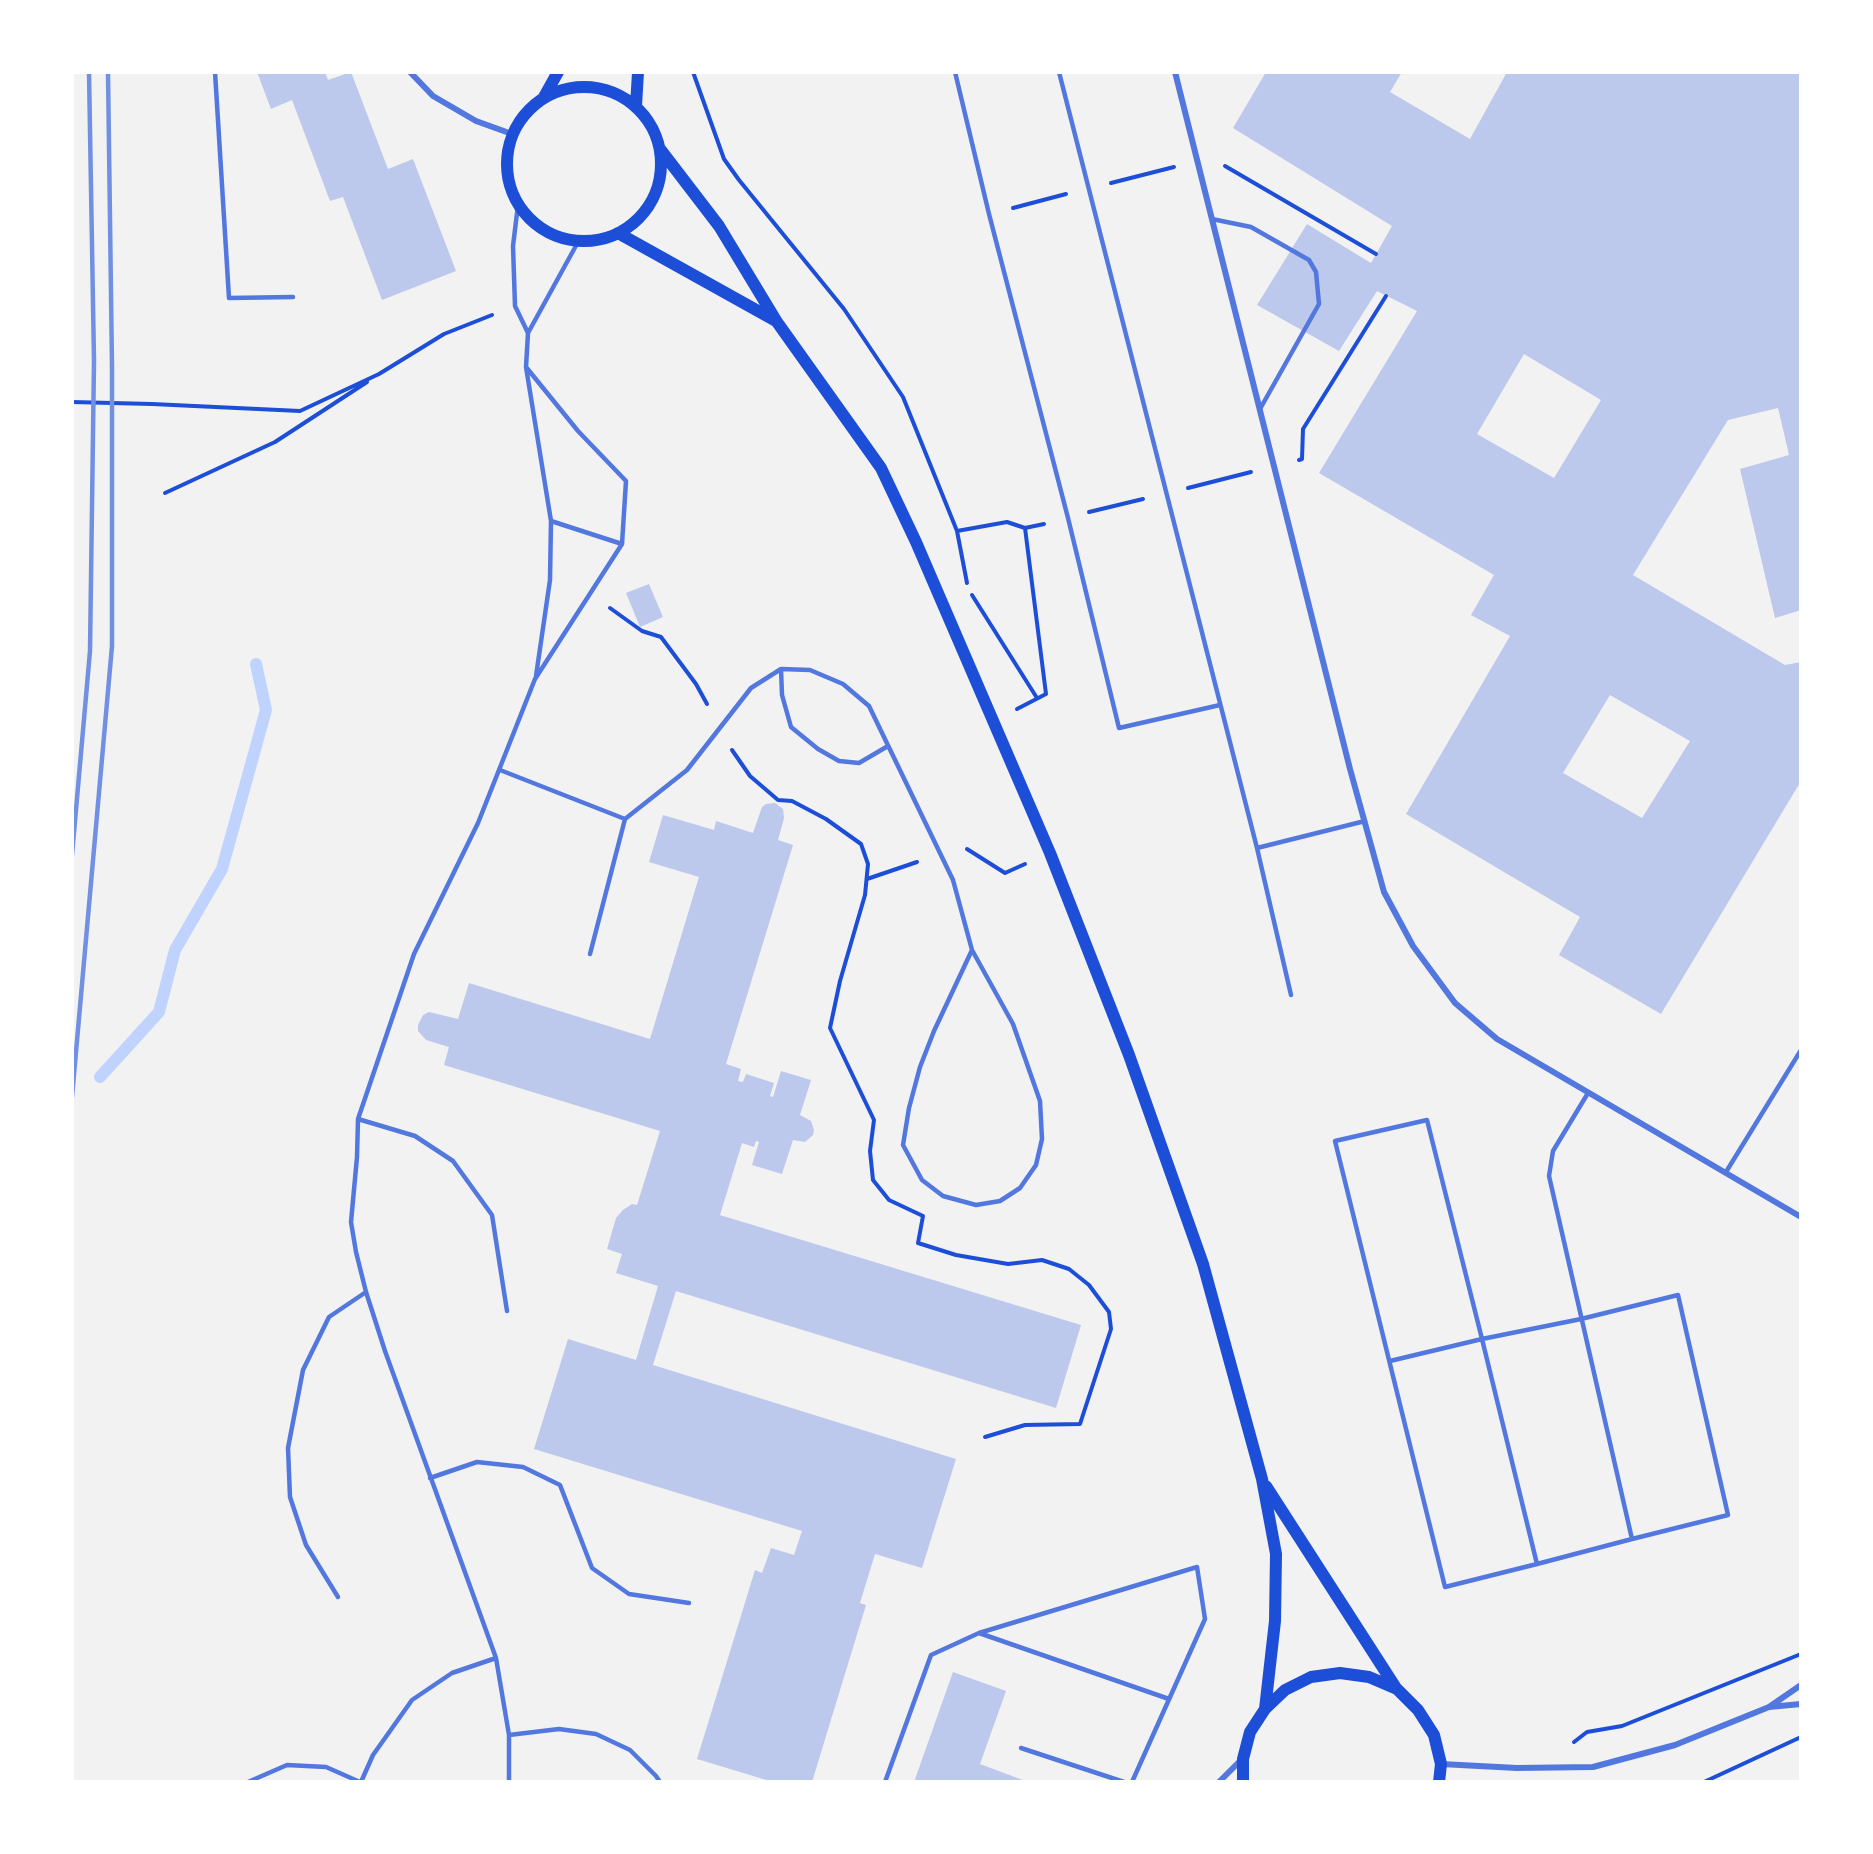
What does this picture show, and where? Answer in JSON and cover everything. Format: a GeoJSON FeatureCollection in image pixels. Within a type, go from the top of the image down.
{"type":"FeatureCollection","features":[{"type":"Feature","properties":{"kind":"main road"},"geometry":{"type":"LineString","coordinates":[[544,97],[558,72]]}},
{"type":"Feature","properties":{"kind":"main road"},"geometry":{"type":"LineString","coordinates":[[636,106],[638,72]]}},
{"type":"Feature","properties":{"kind":"main road"},"geometry":{"type":"LineString","coordinates":[[660,149],[661,174],[654,198],[641,217],[618,233],[601,240],[578,242],[555,236],[534,224],[518,205],[508,182],[507,158],[512,134],[525,113],[544,97],[566,88],[591,86],[615,92],[636,106],[651,125],[660,149],[719,226],[777,322],[881,468],[916,542],[1050,853],[1129,1055],[1203,1264],[1262,1479],[1276,1554],[1275,1621],[1265,1709]]}},
{"type":"Feature","properties":{"kind":"main road"},"geometry":{"type":"LineString","coordinates":[[618,233],[777,322]]}},
{"type":"Feature","properties":{"kind":"main road"},"geometry":{"type":"LineString","coordinates":[[1262,1479],[1397,1689],[1418,1710],[1434,1735],[1441,1764],[1439,1782]]}},
{"type":"Feature","properties":{"kind":"main road"},"geometry":{"type":"LineString","coordinates":[[1243,1782],[1242,1759],[1250,1732],[1265,1709],[1285,1690],[1311,1677],[1340,1673],[1370,1677],[1397,1689]]}},
{"type":"Feature","properties":{"kind":"street"},"geometry":{"type":"LineString","coordinates":[[410,72],[433,96],[476,121],[512,134]]}},
{"type":"Feature","properties":{"kind":"street"},"geometry":{"type":"LineString","coordinates":[[1175,72],[1384,892],[1413,946],[1455,1003],[1497,1039],[1801,1217]]}},
{"type":"Feature","properties":{"kind":"street"},"geometry":{"type":"LineString","coordinates":[[1441,1764],[1545,1768],[1593,1767],[1675,1745],[1769,1707],[1801,1685]]}},
{"type":"Feature","properties":{"kind":"street"},"geometry":{"type":"LineString","coordinates":[[1769,1707],[1801,1704]]}},
{"type":"Feature","properties":{"kind":"street"},"geometry":{"type":"LineString","coordinates":[[1219,1782],[1242,1759]]}},
{"type":"Feature","properties":{"kind":"lane"},"geometry":{"type":"LineString","coordinates":[[215,72],[229,298],[293,297]]}},
{"type":"Feature","properties":{"kind":"lane"},"geometry":{"type":"LineString","coordinates":[[955,72],[988,214],[1065,506],[1119,728],[1220,705]]}},
{"type":"Feature","properties":{"kind":"lane"},"geometry":{"type":"LineString","coordinates":[[1059,72],[1257,848],[1291,995]]}},
{"type":"Feature","properties":{"kind":"lane"},"geometry":{"type":"LineString","coordinates":[[518,205],[513,246],[515,306],[528,333]]}},
{"type":"Feature","properties":{"kind":"lane"},"geometry":{"type":"LineString","coordinates":[[1212,219],[1251,227],[1309,260],[1316,272],[1319,304],[1260,409]]}},
{"type":"Feature","properties":{"kind":"lane"},"geometry":{"type":"LineString","coordinates":[[535,679],[550,580],[551,520],[526,367],[528,333],[578,242]]}},
{"type":"Feature","properties":{"kind":"lane"},"geometry":{"type":"LineString","coordinates":[[509,1782],[509,1735],[496,1658],[430,1478],[366,1292],[351,1222],[358,1119],[414,954],[478,823],[535,679],[622,544],[626,481],[578,432],[526,367]]}},
{"type":"Feature","properties":{"kind":"lane"},"geometry":{"type":"LineString","coordinates":[[551,520],[622,544]]}},
{"type":"Feature","properties":{"kind":"lane"},"geometry":{"type":"LineString","coordinates":[[781,669],[783,696],[791,727],[818,749],[839,760],[859,763],[888,747]]}},
{"type":"Feature","properties":{"kind":"lane"},"geometry":{"type":"LineString","coordinates":[[590,954],[625,819],[687,770],[751,688],[781,669],[810,670],[843,684],[869,706],[953,880],[972,950],[1013,1024],[1040,1101],[1042,1139],[1036,1165],[1020,1188],[1000,1201],[976,1205],[943,1196],[922,1180],[903,1145],[909,1108],[920,1067],[934,1031],[972,950]]}},
{"type":"Feature","properties":{"kind":"lane"},"geometry":{"type":"LineString","coordinates":[[500,770],[625,819]]}},
{"type":"Feature","properties":{"kind":"lane"},"geometry":{"type":"LineString","coordinates":[[1257,848],[1365,821]]}},
{"type":"Feature","properties":{"kind":"lane"},"geometry":{"type":"LineString","coordinates":[[1726,1173],[1801,1050]]}},
{"type":"Feature","properties":{"kind":"lane"},"geometry":{"type":"LineString","coordinates":[[1588,1093],[1553,1151],[1549,1176],[1632,1539]]}},
{"type":"Feature","properties":{"kind":"lane"},"geometry":{"type":"LineString","coordinates":[[358,1119],[415,1136],[453,1161],[492,1215],[507,1311]]}},
{"type":"Feature","properties":{"kind":"lane"},"geometry":{"type":"LineString","coordinates":[[1389,1361],[1482,1339],[1581,1319],[1678,1295],[1728,1515],[1632,1539],[1537,1564],[1445,1587],[1389,1361],[1335,1141],[1427,1120],[1482,1339],[1537,1564]]}},
{"type":"Feature","properties":{"kind":"lane"},"geometry":{"type":"LineString","coordinates":[[338,1597],[306,1545],[290,1497],[288,1448],[303,1370],[329,1317],[366,1292]]}},
{"type":"Feature","properties":{"kind":"lane"},"geometry":{"type":"LineString","coordinates":[[430,1478],[477,1462],[523,1467],[560,1485],[592,1568],[629,1593],[689,1603]]}},
{"type":"Feature","properties":{"kind":"lane"},"geometry":{"type":"LineString","coordinates":[[885,1782],[931,1655],[979,1633],[1197,1567],[1205,1618],[1132,1782]]}},
{"type":"Feature","properties":{"kind":"lane"},"geometry":{"type":"LineString","coordinates":[[979,1633],[1169,1699]]}},
{"type":"Feature","properties":{"kind":"lane"},"geometry":{"type":"LineString","coordinates":[[248,1782],[287,1765],[326,1767],[361,1782],[373,1755],[412,1700],[452,1673],[496,1658]]}},
{"type":"Feature","properties":{"kind":"lane"},"geometry":{"type":"LineString","coordinates":[[509,1735],[560,1729],[596,1734],[630,1750],[660,1782]]}},
{"type":"Feature","properties":{"kind":"lane"},"geometry":{"type":"LineString","coordinates":[[1021,1748],[1124,1782]]}},
{"type":"Feature","properties":{"kind":"path"},"geometry":{"type":"LineString","coordinates":[[693,72],[724,159],[844,309],[903,397],[957,531],[968,587],[1037,698]]}},
{"type":"Feature","properties":{"kind":"path"},"geometry":{"type":"LineString","coordinates":[[165,493],[275,442],[444,334],[515,306]]}},
{"type":"Feature","properties":{"kind":"path"},"geometry":{"type":"LineString","coordinates":[[72,402],[300,411],[379,374]]}},
{"type":"Feature","properties":{"kind":"path"},"geometry":{"type":"LineString","coordinates":[[957,531],[1007,522],[1025,528]]}},
{"type":"Feature","properties":{"kind":"path"},"geometry":{"type":"LineString","coordinates":[[590,594],[642,631],[661,637],[696,684],[730,747],[750,776],[778,800],[792,801],[826,819],[861,844],[868,864],[865,895],[840,981],[830,1028],[874,1120],[870,1150],[873,1180],[889,1200],[923,1216],[918,1243],[956,1255],[1008,1264],[1042,1260],[1069,1269],[1089,1285],[1109,1312],[1111,1329],[1080,1424],[1025,1425],[985,1437]]}},
{"type":"Feature","properties":{"kind":"path"},"geometry":{"type":"LineString","coordinates":[[1545,1768],[1587,1732],[1622,1726],[1801,1654]]}},
{"type":"Feature","properties":{"kind":"path"},"geometry":{"type":"LineString","coordinates":[[1704,1782],[1801,1737]]}},
{"type":"Feature","properties":{"kind":"building"},"geometry":{"type":"Polygon","coordinates":[[[257,72],[325,72],[328,80],[351,72],[388,169],[413,159],[456,271],[382,300],[343,197],[330,201],[292,100],[271,109],[257,72]]]}},
{"type":"Feature","properties":{"kind":"building"},"geometry":{"type":"Polygon","coordinates":[[[1266,72],[1402,72],[1390,92],[1470,139],[1507,72],[1801,72],[1801,610],[1775,618],[1740,469],[1789,455],[1778,408],[1728,420],[1633,575],[1785,665],[1801,662],[1801,781],[1661,1014],[1559,955],[1580,917],[1406,814],[1510,636],[1471,615],[1494,575],[1319,473],[1417,311],[1377,291],[1339,351],[1257,305],[1307,224],[1371,263],[1392,226],[1233,128],[1266,72]],[[1524,354],[1477,434],[1554,478],[1601,400],[1524,354]],[[1610,695],[1563,773],[1642,818],[1690,741],[1610,695]]]}},
{"type":"Feature","properties":{"kind":"building"},"geometry":{"type":"Polygon","coordinates":[[[649,584],[663,617],[640,627],[626,593],[649,584]]]}},
{"type":"Feature","properties":{"kind":"building"},"geometry":{"type":"Polygon","coordinates":[[[775,803],[783,809],[784,818],[778,840],[793,845],[726,1064],[741,1069],[738,1081],[743,1082],[746,1074],[774,1083],[770,1096],[773,1097],[781,1071],[811,1080],[800,1115],[811,1121],[814,1130],[813,1135],[805,1142],[793,1140],[782,1174],[752,1165],[759,1142],[756,1141],[754,1147],[742,1143],[720,1215],[1081,1325],[1056,1408],[676,1291],[653,1365],[956,1459],[922,1568],[875,1554],[860,1603],[866,1605],[812,1782],[773,1782],[697,1759],[755,1570],[762,1573],[771,1548],[794,1555],[802,1531],[534,1449],[568,1339],[636,1360],[658,1286],[616,1273],[622,1254],[607,1249],[616,1218],[632,1204],[637,1205],[660,1131],[444,1065],[449,1047],[426,1040],[418,1031],[423,1015],[429,1012],[458,1019],[469,983],[650,1039],[699,877],[649,862],[663,815],[714,830],[716,821],[753,833],[762,807],[775,803]]]}},
{"type":"Feature","properties":{"kind":"building"},"geometry":{"type":"Polygon","coordinates":[[[953,1672],[1006,1691],[980,1764],[1028,1782],[914,1782],[953,1672]]]}},
{"type":"Feature","properties":{"kind":"waterway"},"geometry":{"type":"LineString","coordinates":[[100,1077],[159,1012],[175,950],[222,869],[266,710],[256,664]]}},
{"type":"Feature","properties":{"kind":"railway"},"geometry":{"type":"LineString","coordinates":[[72,855],[90,651],[94,361],[89,72]]}},
{"type":"Feature","properties":{"kind":"railway"},"geometry":{"type":"LineString","coordinates":[[72,1097],[112,646],[112,367],[108,72]]}}]}
